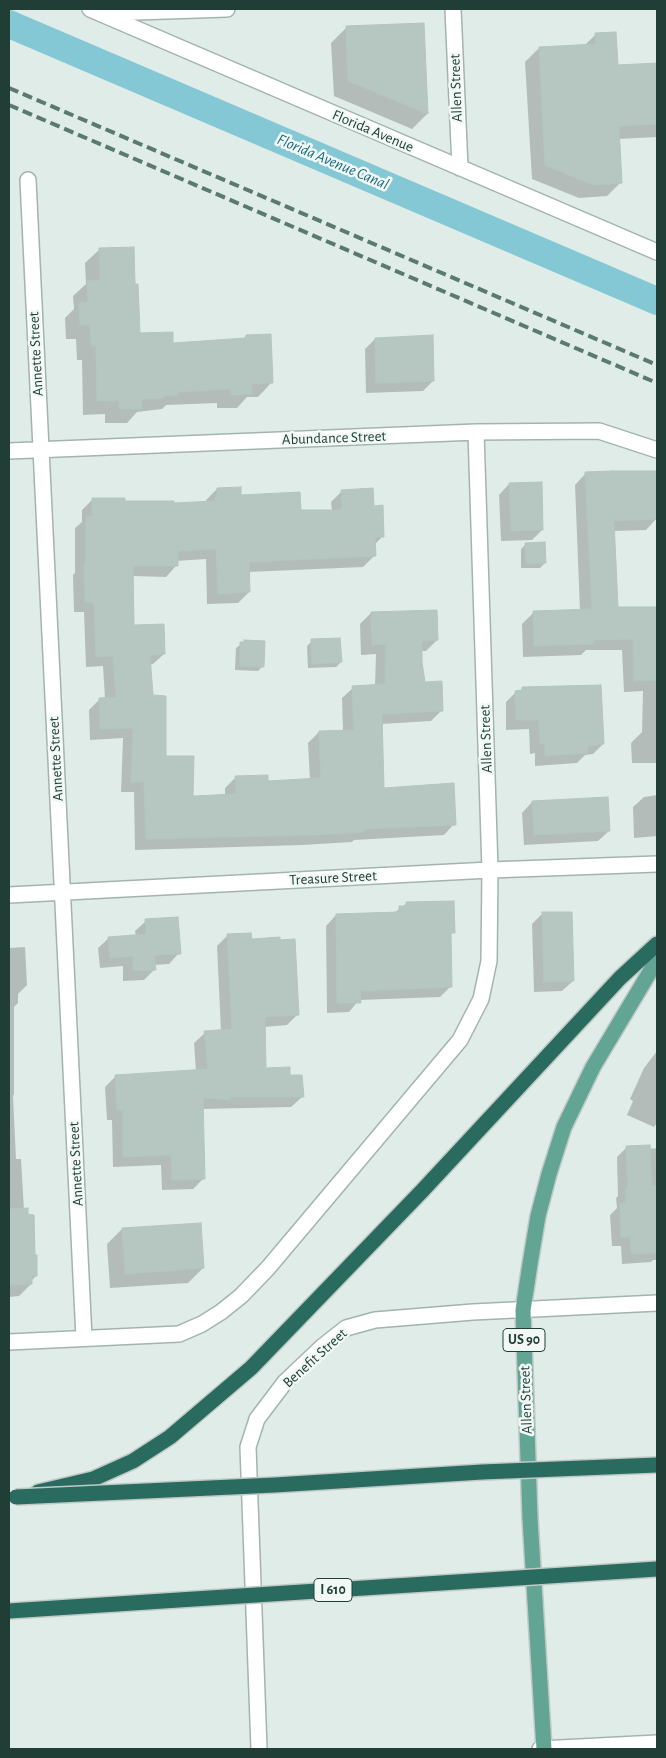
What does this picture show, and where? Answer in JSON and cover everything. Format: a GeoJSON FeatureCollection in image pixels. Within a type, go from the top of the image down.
{"type":"FeatureCollection","features":[{"type":"Feature","properties":{"kind":"highway"},"geometry":{"type":"LineString","coordinates":[[12,1497],[93,1479],[133,1461],[170,1437],[251,1368],[422,1191],[620,978],[657,944]]}},
{"type":"Feature","properties":{"kind":"highway"},"geometry":{"type":"LineString","coordinates":[[12,1497],[275,1485],[482,1472],[657,1466]]}},
{"type":"Feature","properties":{"kind":"highway","name":"I 610"},"geometry":{"type":"LineString","coordinates":[[9,1611],[657,1569]]}},
{"type":"Feature","properties":{"kind":"main road","name":"Allen Street"},"geometry":{"type":"LineString","coordinates":[[544,1749],[530,1518],[523,1310],[538,1216],[564,1127],[593,1067],[657,960]]}},
{"type":"Feature","properties":{"kind":"street"},"geometry":{"type":"LineString","coordinates":[[95,11],[227,9]]}},
{"type":"Feature","properties":{"kind":"street","name":"Allen Street"},"geometry":{"type":"LineString","coordinates":[[453,9],[460,168]]}},
{"type":"Feature","properties":{"kind":"street","name":"Florida Avenue"},"geometry":{"type":"LineString","coordinates":[[95,11],[657,252]]}},
{"type":"Feature","properties":{"kind":"street","name":"Annette Street"},"geometry":{"type":"LineString","coordinates":[[28,180],[84,1338]]}},
{"type":"Feature","properties":{"kind":"street","name":"Abundance Street"},"geometry":{"type":"LineString","coordinates":[[9,450],[476,432],[599,431],[657,450]]}},
{"type":"Feature","properties":{"kind":"street","name":"Allen Street"},"geometry":{"type":"LineString","coordinates":[[84,1338],[179,1334],[202,1324],[241,1296],[268,1268],[460,1040],[481,1000],[489,961],[490,870],[476,432]]}},
{"type":"Feature","properties":{"kind":"street","name":"Treasure Street"},"geometry":{"type":"LineString","coordinates":[[9,895],[490,870],[657,864]]}},
{"type":"Feature","properties":{"kind":"street","name":"Benefit Street"},"geometry":{"type":"LineString","coordinates":[[259,1749],[248,1447],[257,1419],[285,1382],[322,1347],[346,1328],[375,1320],[473,1312],[657,1303]]}},
{"type":"Feature","properties":{"kind":"street"},"geometry":{"type":"LineString","coordinates":[[9,1342],[84,1338]]}},
{"type":"Feature","properties":{"kind":"street"},"geometry":{"type":"LineString","coordinates":[[540,1749],[657,1744]]}},
{"type":"Feature","properties":{"kind":"building"},"geometry":{"type":"Polygon","coordinates":[[[424,23],[428,114],[348,81],[346,26],[424,23]]]}},
{"type":"Feature","properties":{"kind":"building"},"geometry":{"type":"Polygon","coordinates":[[[616,32],[618,65],[657,63],[657,124],[619,126],[622,183],[593,185],[545,165],[539,47],[596,44],[595,33],[616,32]]]}},
{"type":"Feature","properties":{"kind":"building"},"geometry":{"type":"Polygon","coordinates":[[[134,247],[135,284],[138,284],[140,333],[173,332],[173,343],[246,338],[246,335],[271,334],[273,383],[252,384],[252,394],[231,395],[230,389],[178,392],[178,395],[163,396],[163,398],[142,399],[142,409],[119,409],[119,401],[97,401],[96,346],[91,346],[90,325],[80,325],[79,303],[88,302],[87,281],[100,280],[99,248],[134,247]]]}},
{"type":"Feature","properties":{"kind":"building"},"geometry":{"type":"Polygon","coordinates":[[[433,335],[434,381],[376,383],[375,338],[433,335]]]}},
{"type":"Feature","properties":{"kind":"building"},"geometry":{"type":"Polygon","coordinates":[[[656,471],[657,519],[614,521],[618,607],[657,607],[657,680],[634,681],[633,639],[594,640],[594,644],[534,646],[533,611],[592,609],[585,472],[656,471]]]}},
{"type":"Feature","properties":{"kind":"building"},"geometry":{"type":"Polygon","coordinates":[[[542,482],[543,530],[511,531],[509,483],[542,482]]]}},
{"type":"Feature","properties":{"kind":"building"},"geometry":{"type":"Polygon","coordinates":[[[241,487],[241,495],[300,492],[301,510],[342,510],[341,490],[373,488],[374,506],[383,505],[384,537],[375,537],[376,556],[249,562],[250,592],[218,594],[216,549],[178,551],[178,566],[133,566],[134,625],[164,624],[165,654],[150,655],[153,695],[166,696],[166,756],[194,756],[193,796],[236,794],[235,776],[268,775],[268,781],[321,778],[319,731],[354,730],[352,686],[385,684],[386,644],[372,645],[371,612],[437,610],[438,640],[422,641],[422,662],[425,682],[442,681],[443,711],[382,714],[384,788],[454,783],[456,825],[364,829],[364,832],[314,835],[146,839],[144,782],[131,782],[133,728],[100,729],[99,698],[116,697],[113,656],[96,657],[94,602],[85,602],[86,516],[92,516],[92,498],[125,498],[125,501],[174,501],[174,503],[215,501],[217,488],[241,487]]]}},
{"type":"Feature","properties":{"kind":"building"},"geometry":{"type":"Polygon","coordinates":[[[545,542],[546,563],[526,564],[525,543],[545,542]]]}},
{"type":"Feature","properties":{"kind":"building"},"geometry":{"type":"Polygon","coordinates":[[[340,638],[342,662],[312,664],[311,639],[340,638]]]}},
{"type":"Feature","properties":{"kind":"building"},"geometry":{"type":"Polygon","coordinates":[[[244,640],[265,641],[264,667],[240,666],[240,642],[244,642],[244,640]]]}},
{"type":"Feature","properties":{"kind":"building"},"geometry":{"type":"Polygon","coordinates":[[[601,685],[604,744],[588,746],[588,753],[545,756],[545,744],[540,744],[539,720],[516,720],[515,691],[522,690],[522,687],[601,685]]]}},
{"type":"Feature","properties":{"kind":"building"},"geometry":{"type":"Polygon","coordinates":[[[608,797],[610,831],[534,835],[532,801],[608,797]]]}},
{"type":"Feature","properties":{"kind":"building"},"geometry":{"type":"Polygon","coordinates":[[[454,901],[455,933],[451,933],[452,987],[360,991],[361,1003],[337,1003],[336,914],[399,912],[399,906],[406,906],[406,902],[454,901]]]}},
{"type":"Feature","properties":{"kind":"building"},"geometry":{"type":"Polygon","coordinates":[[[542,912],[572,912],[574,981],[544,982],[542,912]]]}},
{"type":"Feature","properties":{"kind":"building"},"geometry":{"type":"Polygon","coordinates":[[[178,917],[181,954],[154,955],[156,970],[133,971],[133,956],[110,958],[108,937],[146,934],[145,919],[178,917]]]}},
{"type":"Feature","properties":{"kind":"building"},"geometry":{"type":"Polygon","coordinates":[[[251,933],[252,939],[280,937],[280,940],[295,939],[299,1015],[265,1017],[266,1068],[290,1067],[290,1075],[302,1075],[304,1097],[230,1097],[230,1100],[203,1098],[205,1179],[172,1180],[171,1155],[123,1157],[123,1110],[117,1110],[115,1075],[208,1069],[204,1031],[232,1029],[227,934],[251,933]]]}},
{"type":"Feature","properties":{"kind":"building"},"geometry":{"type":"Polygon","coordinates":[[[650,1145],[652,1186],[656,1186],[657,1253],[631,1254],[630,1237],[621,1237],[620,1204],[626,1203],[626,1187],[628,1187],[626,1146],[650,1145]]]}},
{"type":"Feature","properties":{"kind":"building"},"geometry":{"type":"Polygon","coordinates":[[[28,1208],[28,1214],[34,1215],[37,1276],[32,1276],[32,1284],[9,1285],[9,1209],[28,1208]]]}},
{"type":"Feature","properties":{"kind":"building"},"geometry":{"type":"Polygon","coordinates":[[[201,1223],[204,1268],[125,1274],[122,1228],[201,1223]]]}},
{"type":"Feature","properties":{"kind":"waterway","name":"Florida Avenue Canal"},"geometry":{"type":"LineString","coordinates":[[9,24],[657,301]]}},
{"type":"Feature","properties":{"kind":"railway"},"geometry":{"type":"LineString","coordinates":[[9,88],[657,365]]}},
{"type":"Feature","properties":{"kind":"railway"},"geometry":{"type":"LineString","coordinates":[[9,105],[657,383]]}}]}
